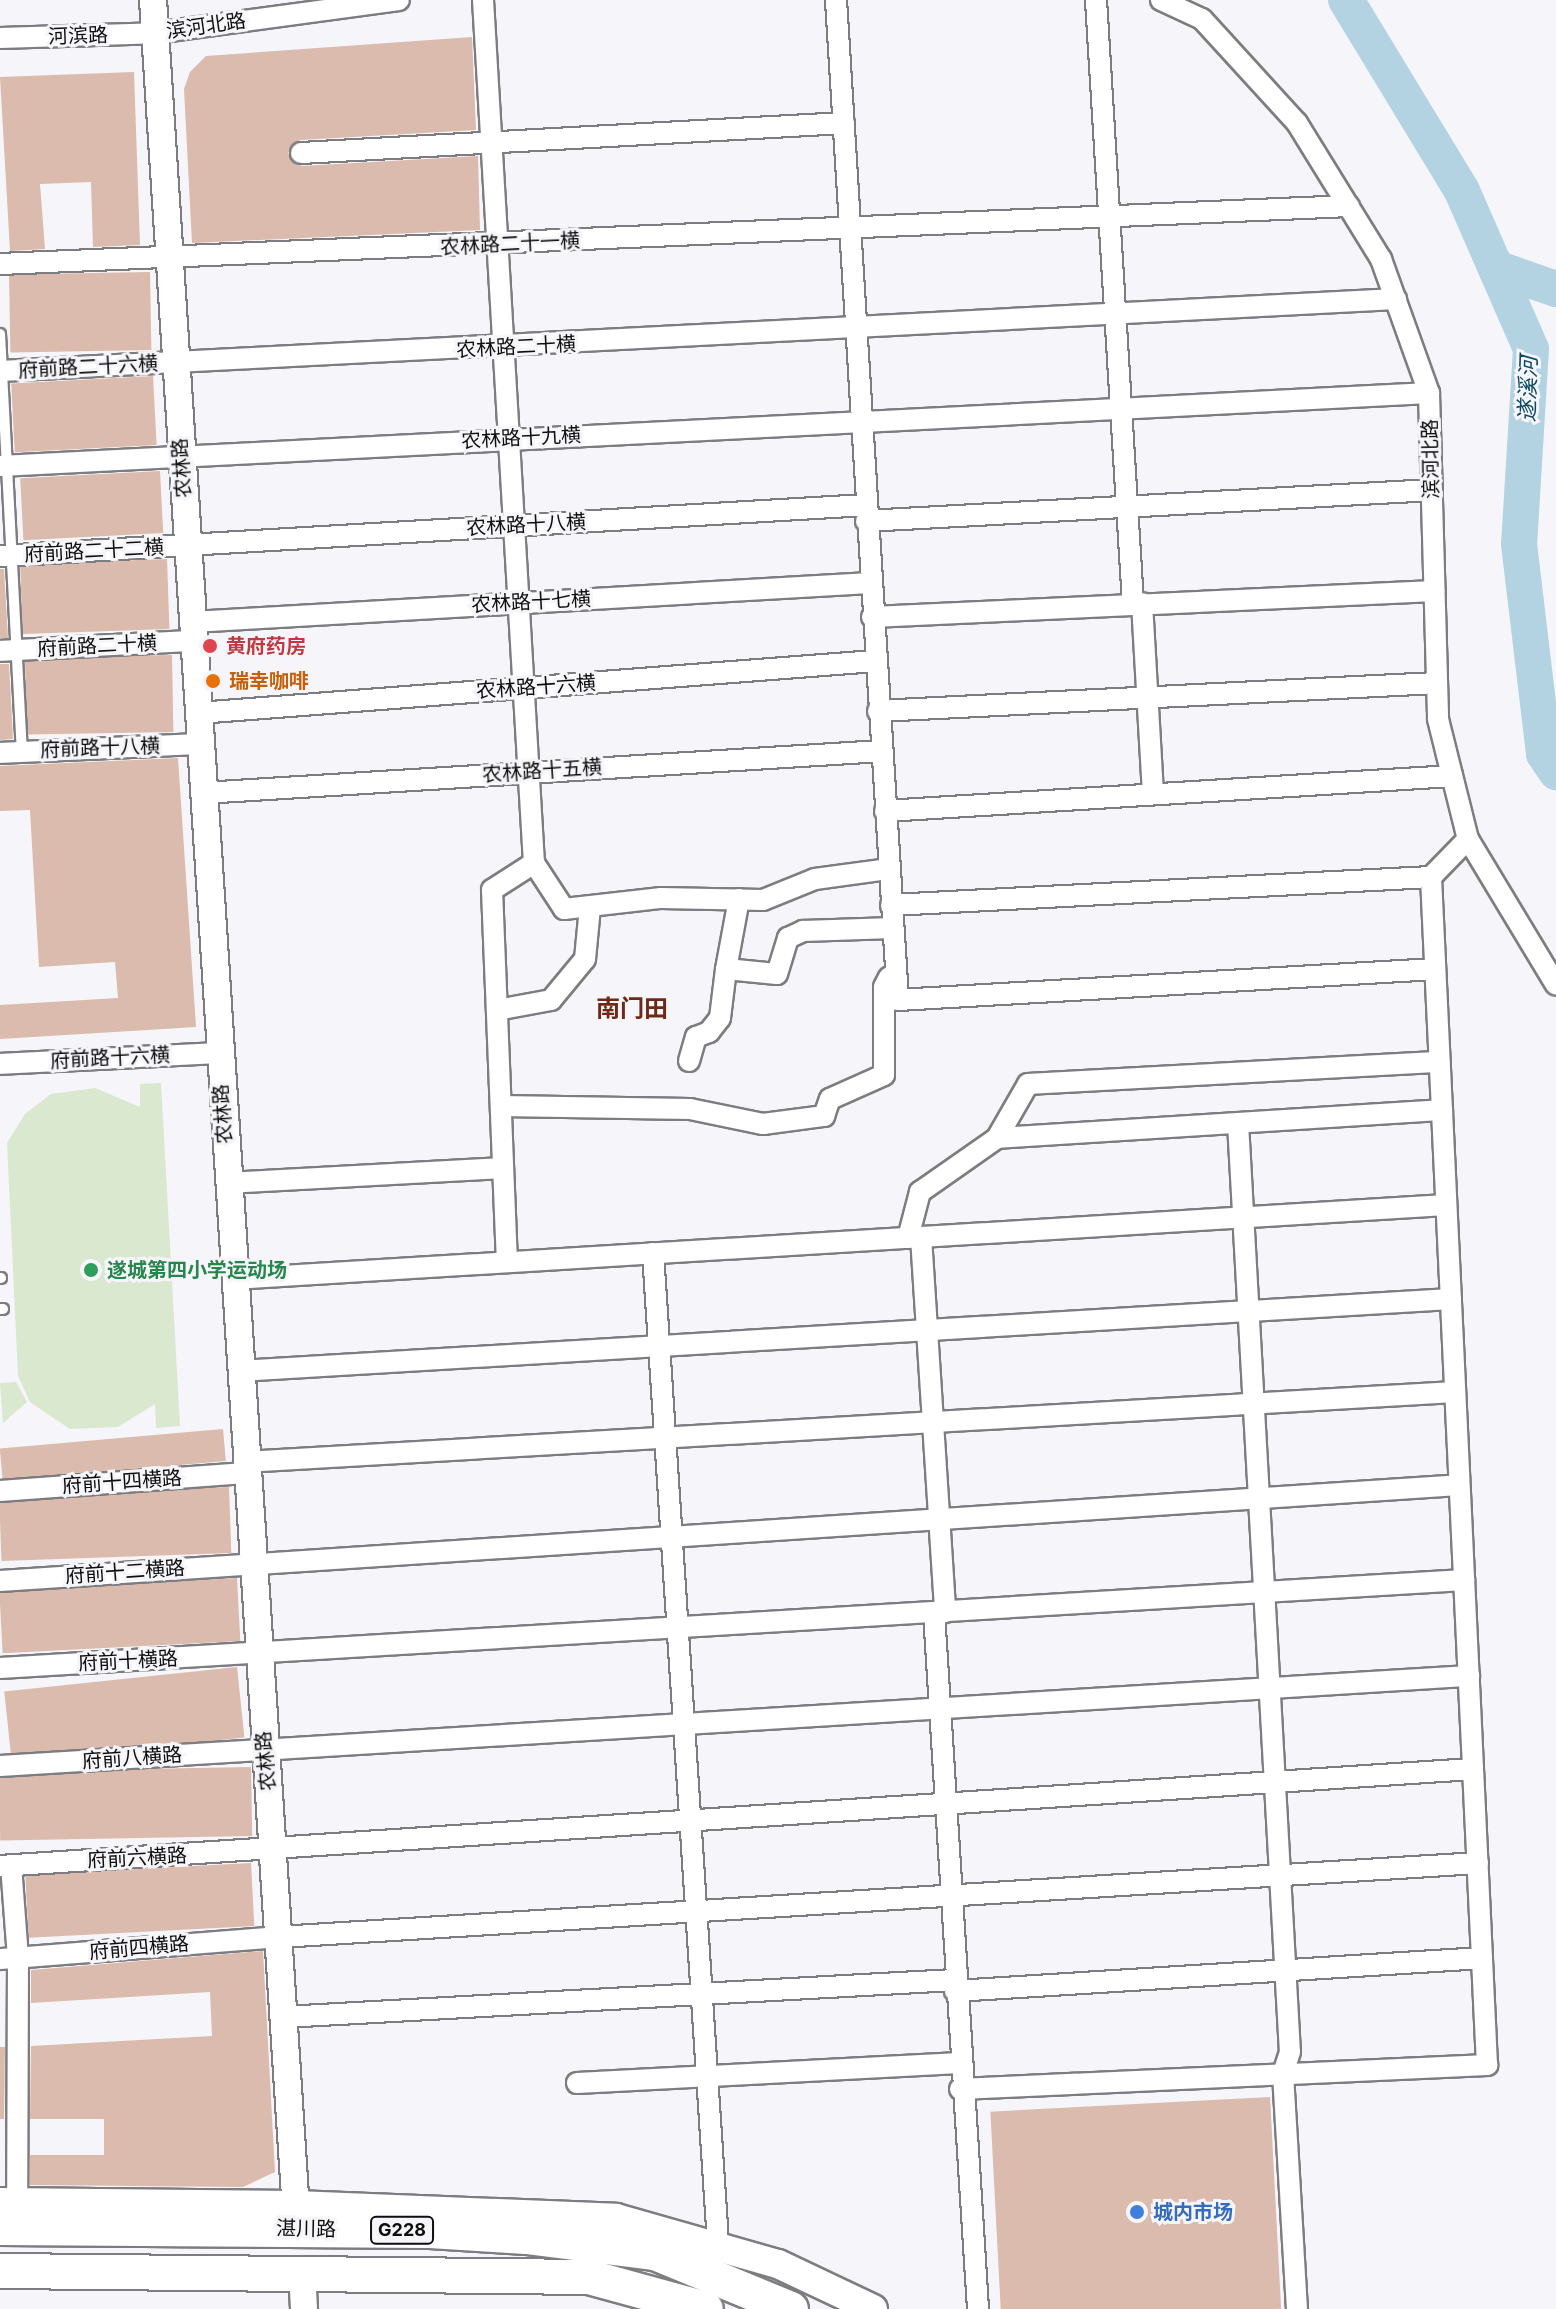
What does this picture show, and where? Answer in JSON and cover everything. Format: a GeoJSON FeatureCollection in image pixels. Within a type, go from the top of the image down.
{"type":"FeatureCollection","features":[{"type":"Feature","properties":{"kind":"highway","name":"湛川路"},"geometry":{"type":"LineString","coordinates":[[6,2211],[296,2216],[655,2253],[791,2309]]}},
{"type":"Feature","properties":{"kind":"highway","name":"湛川路"},"geometry":{"type":"LineString","coordinates":[[0,2271],[302,2271],[589,2277],[706,2309]]}},
{"type":"Feature","properties":{"kind":"main road"},"geometry":{"type":"LineString","coordinates":[[296,2216],[616,2218],[718,2243],[778,2264],[873,2309]]}},
{"type":"Feature","properties":{"kind":"street","name":"农林路"},"geometry":{"type":"LineString","coordinates":[[153,0],[251,1563],[296,2216]]}},
{"type":"Feature","properties":{"kind":"street","name":"滨河北路"},"geometry":{"type":"LineString","coordinates":[[155,33],[399,0]]}},
{"type":"Feature","properties":{"kind":"street"},"geometry":{"type":"LineString","coordinates":[[483,0],[534,863],[564,909],[661,898],[763,900],[815,879],[889,869]]}},
{"type":"Feature","properties":{"kind":"street"},"geometry":{"type":"LineString","coordinates":[[836,0],[865,513],[898,1000],[1435,969]]}},
{"type":"Feature","properties":{"kind":"street"},"geometry":{"type":"LineString","coordinates":[[1096,0],[1127,507],[1149,697],[1153,794]]}},
{"type":"Feature","properties":{"kind":"street","name":"滨河北路"},"geometry":{"type":"LineString","coordinates":[[1161,0],[1202,19],[1297,123],[1381,259],[1429,393],[1438,719],[1468,839],[1556,985]]}},
{"type":"Feature","properties":{"kind":"street","name":"河滨路"},"geometry":{"type":"LineString","coordinates":[[0,38],[155,33]]}},
{"type":"Feature","properties":{"kind":"street"},"geometry":{"type":"LineString","coordinates":[[301,153],[844,123]]}},
{"type":"Feature","properties":{"kind":"street","name":"农林路二十一横"},"geometry":{"type":"LineString","coordinates":[[0,264],[1349,206]]}},
{"type":"Feature","properties":{"kind":"street","name":"农林路二十横"},"geometry":{"type":"LineString","coordinates":[[176,362],[503,349],[1396,299]]}},
{"type":"Feature","properties":{"kind":"street","name":"府前路二十六横"},"geometry":{"type":"LineString","coordinates":[[1,371],[176,362]]}},
{"type":"Feature","properties":{"kind":"street","name":"农林路十九横"},"geometry":{"type":"LineString","coordinates":[[3,466],[182,454],[1121,411],[1429,393]]}},
{"type":"Feature","properties":{"kind":"street","name":"农林路十八横"},"geometry":{"type":"LineString","coordinates":[[187,545],[514,526],[1127,507],[1432,490]]}},
{"type":"Feature","properties":{"kind":"street","name":"府前路二十二横"},"geometry":{"type":"LineString","coordinates":[[6,556],[187,545]]}},
{"type":"Feature","properties":{"kind":"street","name":"农林路十七横"},"geometry":{"type":"LineString","coordinates":[[193,631],[519,603],[870,583]]}},
{"type":"Feature","properties":{"kind":"street"},"geometry":{"type":"LineString","coordinates":[[872,617],[1434,591]]}},
{"type":"Feature","properties":{"kind":"street","name":"府前路二十横"},"geometry":{"type":"LineString","coordinates":[[8,651],[193,631]]}},
{"type":"Feature","properties":{"kind":"street","name":"农林路十六横"},"geometry":{"type":"LineString","coordinates":[[198,713],[875,661]]}},
{"type":"Feature","properties":{"kind":"street"},"geometry":{"type":"LineString","coordinates":[[878,711],[1437,683]]}},
{"type":"Feature","properties":{"kind":"street","name":"府前路十八横"},"geometry":{"type":"LineString","coordinates":[[0,753],[200,744]]}},
{"type":"Feature","properties":{"kind":"street","name":"农林路十五横"},"geometry":{"type":"LineString","coordinates":[[203,793],[881,751]]}},
{"type":"Feature","properties":{"kind":"street"},"geometry":{"type":"LineString","coordinates":[[885,811],[1452,776]]}},
{"type":"Feature","properties":{"kind":"street"},"geometry":{"type":"LineString","coordinates":[[891,905],[1431,877],[1468,839]]}},
{"type":"Feature","properties":{"kind":"street"},"geometry":{"type":"LineString","coordinates":[[507,1262],[492,890],[534,863]]}},
{"type":"Feature","properties":{"kind":"street"},"geometry":{"type":"LineString","coordinates":[[960,2089],[1487,2065],[1431,877]]}},
{"type":"Feature","properties":{"kind":"street"},"geometry":{"type":"LineString","coordinates":[[689,1061],[696,1037],[709,1032],[720,1018],[739,899]]}},
{"type":"Feature","properties":{"kind":"street"},"geometry":{"type":"LineString","coordinates":[[497,1010],[551,1000],[585,959],[590,907]]}},
{"type":"Feature","properties":{"kind":"street"},"geometry":{"type":"LineString","coordinates":[[726,969],[777,974],[788,938],[803,931],[893,928]]}},
{"type":"Feature","properties":{"kind":"street"},"geometry":{"type":"LineString","coordinates":[[501,1106],[690,1109],[763,1124],[824,1116],[830,1099],[884,1075],[884,987],[896,962]]}},
{"type":"Feature","properties":{"kind":"street","name":"府前路十六横"},"geometry":{"type":"LineString","coordinates":[[0,1064],[219,1053]]}},
{"type":"Feature","properties":{"kind":"street"},"geometry":{"type":"LineString","coordinates":[[978,2309],[960,2089],[939,1709],[939,1518],[927,1330],[915,1237],[920,1192],[997,1138],[1028,1084],[1439,1062]]}},
{"type":"Feature","properties":{"kind":"street"},"geometry":{"type":"LineString","coordinates":[[997,1138],[1442,1110]]}},
{"type":"Feature","properties":{"kind":"street"},"geometry":{"type":"LineString","coordinates":[[1238,1123],[1286,1971],[1290,2052],[1283,2074],[1297,2309]]}},
{"type":"Feature","properties":{"kind":"street"},"geometry":{"type":"LineString","coordinates":[[227,1183],[503,1168]]}},
{"type":"Feature","properties":{"kind":"street"},"geometry":{"type":"LineString","coordinates":[[233,1279],[1446,1205]]}},
{"type":"Feature","properties":{"kind":"street"},"geometry":{"type":"LineString","coordinates":[[653,1253],[704,2077],[718,2243]]}},
{"type":"Feature","properties":{"kind":"street"},"geometry":{"type":"LineString","coordinates":[[239,1371],[1451,1299]]}},
{"type":"Feature","properties":{"kind":"street","name":"府前十四横路"},"geometry":{"type":"LineString","coordinates":[[0,1491],[245,1467],[664,1437],[1455,1392]]}},
{"type":"Feature","properties":{"kind":"street","name":"府前十二横路"},"geometry":{"type":"LineString","coordinates":[[0,1581],[1459,1485]]}},
{"type":"Feature","properties":{"kind":"street","name":"府前十横路"},"geometry":{"type":"LineString","coordinates":[[0,1668],[257,1655],[1464,1580]]}},
{"type":"Feature","properties":{"kind":"street","name":"府前八横路"},"geometry":{"type":"LineString","coordinates":[[0,1766],[1469,1676]]}},
{"type":"Feature","properties":{"kind":"street","name":"府前六横路"},"geometry":{"type":"LineString","coordinates":[[6,1865],[273,1850],[1473,1769]]}},
{"type":"Feature","properties":{"kind":"street","name":"府前四横路"},"geometry":{"type":"LineString","coordinates":[[9,1959],[279,1937],[1478,1863]]}},
{"type":"Feature","properties":{"kind":"street"},"geometry":{"type":"LineString","coordinates":[[6,1865],[9,1959],[6,2211]]}},
{"type":"Feature","properties":{"kind":"street"},"geometry":{"type":"LineString","coordinates":[[284,2017],[699,1994],[1286,1971],[1482,1958]]}},
{"type":"Feature","properties":{"kind":"street"},"geometry":{"type":"LineString","coordinates":[[577,2083],[959,2063]]}},
{"type":"Feature","properties":{"kind":"street"},"geometry":{"type":"LineString","coordinates":[[302,2271],[304,2309]]}},
{"type":"Feature","properties":{"kind":"lane"},"geometry":{"type":"LineString","coordinates":[[0,334],[8,651],[22,752]]}},
{"type":"Feature","properties":{"kind":"green space","name":"遂城第四小学运动场"},"geometry":{"type":"Polygon","coordinates":[[[161,1083],[180,1426],[156,1428],[155,1404],[118,1427],[70,1429],[30,1402],[18,1376],[7,1143],[25,1114],[51,1094],[95,1088],[140,1107],[140,1084],[161,1083]]]}},
{"type":"Feature","properties":{"kind":"green space"},"geometry":{"type":"Polygon","coordinates":[[[16,1382],[27,1402],[3,1423],[0,1383],[16,1382]]]}},
{"type":"Feature","properties":{"kind":"building"},"geometry":{"type":"Polygon","coordinates":[[[472,37],[476,130],[300,140],[288,153],[302,166],[478,156],[480,230],[192,243],[184,89],[190,72],[206,56],[472,37]]]}},
{"type":"Feature","properties":{"kind":"building"},"geometry":{"type":"Polygon","coordinates":[[[134,72],[140,245],[93,247],[91,182],[40,184],[45,249],[10,251],[0,77],[134,72]]]}},
{"type":"Feature","properties":{"kind":"building"},"geometry":{"type":"Polygon","coordinates":[[[150,272],[151,350],[10,352],[9,274],[150,272]]]}},
{"type":"Feature","properties":{"kind":"building"},"geometry":{"type":"Polygon","coordinates":[[[153,376],[157,445],[15,452],[11,383],[153,376]]]}},
{"type":"Feature","properties":{"kind":"building"},"geometry":{"type":"Polygon","coordinates":[[[160,471],[163,533],[23,540],[20,478],[160,471]]]}},
{"type":"Feature","properties":{"kind":"building"},"geometry":{"type":"Polygon","coordinates":[[[167,559],[169,629],[23,634],[20,564],[167,559]]]}},
{"type":"Feature","properties":{"kind":"building"},"geometry":{"type":"Polygon","coordinates":[[[0,569],[4,569],[8,638],[0,638],[0,569]]]}},
{"type":"Feature","properties":{"kind":"building"},"geometry":{"type":"Polygon","coordinates":[[[172,655],[173,732],[26,735],[25,658],[172,655]]]}},
{"type":"Feature","properties":{"kind":"building"},"geometry":{"type":"Polygon","coordinates":[[[0,664],[9,664],[13,739],[0,740],[0,664]]]}},
{"type":"Feature","properties":{"kind":"building"},"geometry":{"type":"Polygon","coordinates":[[[178,758],[196,1027],[0,1039],[0,1005],[118,998],[115,962],[39,967],[30,810],[0,811],[0,766],[178,758]]]}},
{"type":"Feature","properties":{"kind":"building"},"geometry":{"type":"Polygon","coordinates":[[[223,1429],[226,1461],[3,1480],[0,1449],[223,1429]]]}},
{"type":"Feature","properties":{"kind":"building"},"geometry":{"type":"Polygon","coordinates":[[[229,1487],[231,1553],[1,1561],[0,1495],[229,1487]]]}},
{"type":"Feature","properties":{"kind":"building"},"geometry":{"type":"Polygon","coordinates":[[[237,1578],[240,1641],[3,1653],[0,1590],[237,1578]]]}},
{"type":"Feature","properties":{"kind":"building"},"geometry":{"type":"Polygon","coordinates":[[[237,1667],[244,1738],[12,1762],[4,1691],[237,1667]]]}},
{"type":"Feature","properties":{"kind":"building"},"geometry":{"type":"Polygon","coordinates":[[[251,1767],[252,1836],[0,1840],[0,1771],[251,1767]]]}},
{"type":"Feature","properties":{"kind":"building"},"geometry":{"type":"Polygon","coordinates":[[[251,1863],[254,1926],[29,1938],[25,1875],[251,1863]]]}},
{"type":"Feature","properties":{"kind":"building"},"geometry":{"type":"Polygon","coordinates":[[[263,1951],[275,2172],[243,2187],[30,2185],[30,2155],[104,2155],[104,2119],[30,2119],[31,2046],[212,2036],[210,1992],[31,2003],[31,1970],[263,1951]]]}},
{"type":"Feature","properties":{"kind":"building"},"geometry":{"type":"Polygon","coordinates":[[[0,2047],[5,2047],[4,2119],[0,2119],[0,2047]]]}},
{"type":"Feature","properties":{"kind":"building","name":"城内市场"},"geometry":{"type":"Polygon","coordinates":[[[1270,2097],[1281,2309],[1001,2309],[990,2112],[1270,2097]]]}},
{"type":"Feature","properties":{"kind":"waterway","name":"遂溪河"},"geometry":{"type":"LineString","coordinates":[[1346,0],[1462,191],[1531,349],[1519,544],[1544,754],[1556,772]]}},
{"type":"Feature","properties":{"kind":"waterway"},"geometry":{"type":"LineString","coordinates":[[1496,268],[1556,289]]}},
{"type":"Feature","properties":{"kind":"place","name":"黄府药房"},"geometry":{"type":"Point","coordinates":[210,646]}},
{"type":"Feature","properties":{"kind":"place","name":"瑞幸咖啡"},"geometry":{"type":"Point","coordinates":[213,681]}},
{"type":"Feature","properties":{"kind":"place","name":"遂城第四小学运动场"},"geometry":{"type":"Point","coordinates":[91,1270]}},
{"type":"Feature","properties":{"kind":"place","name":"城内市场"},"geometry":{"type":"Point","coordinates":[1137,2212]}},
{"type":"Feature","properties":{"kind":"district","name":"南门田"},"geometry":{"type":"Point","coordinates":[632,1009]}}]}
